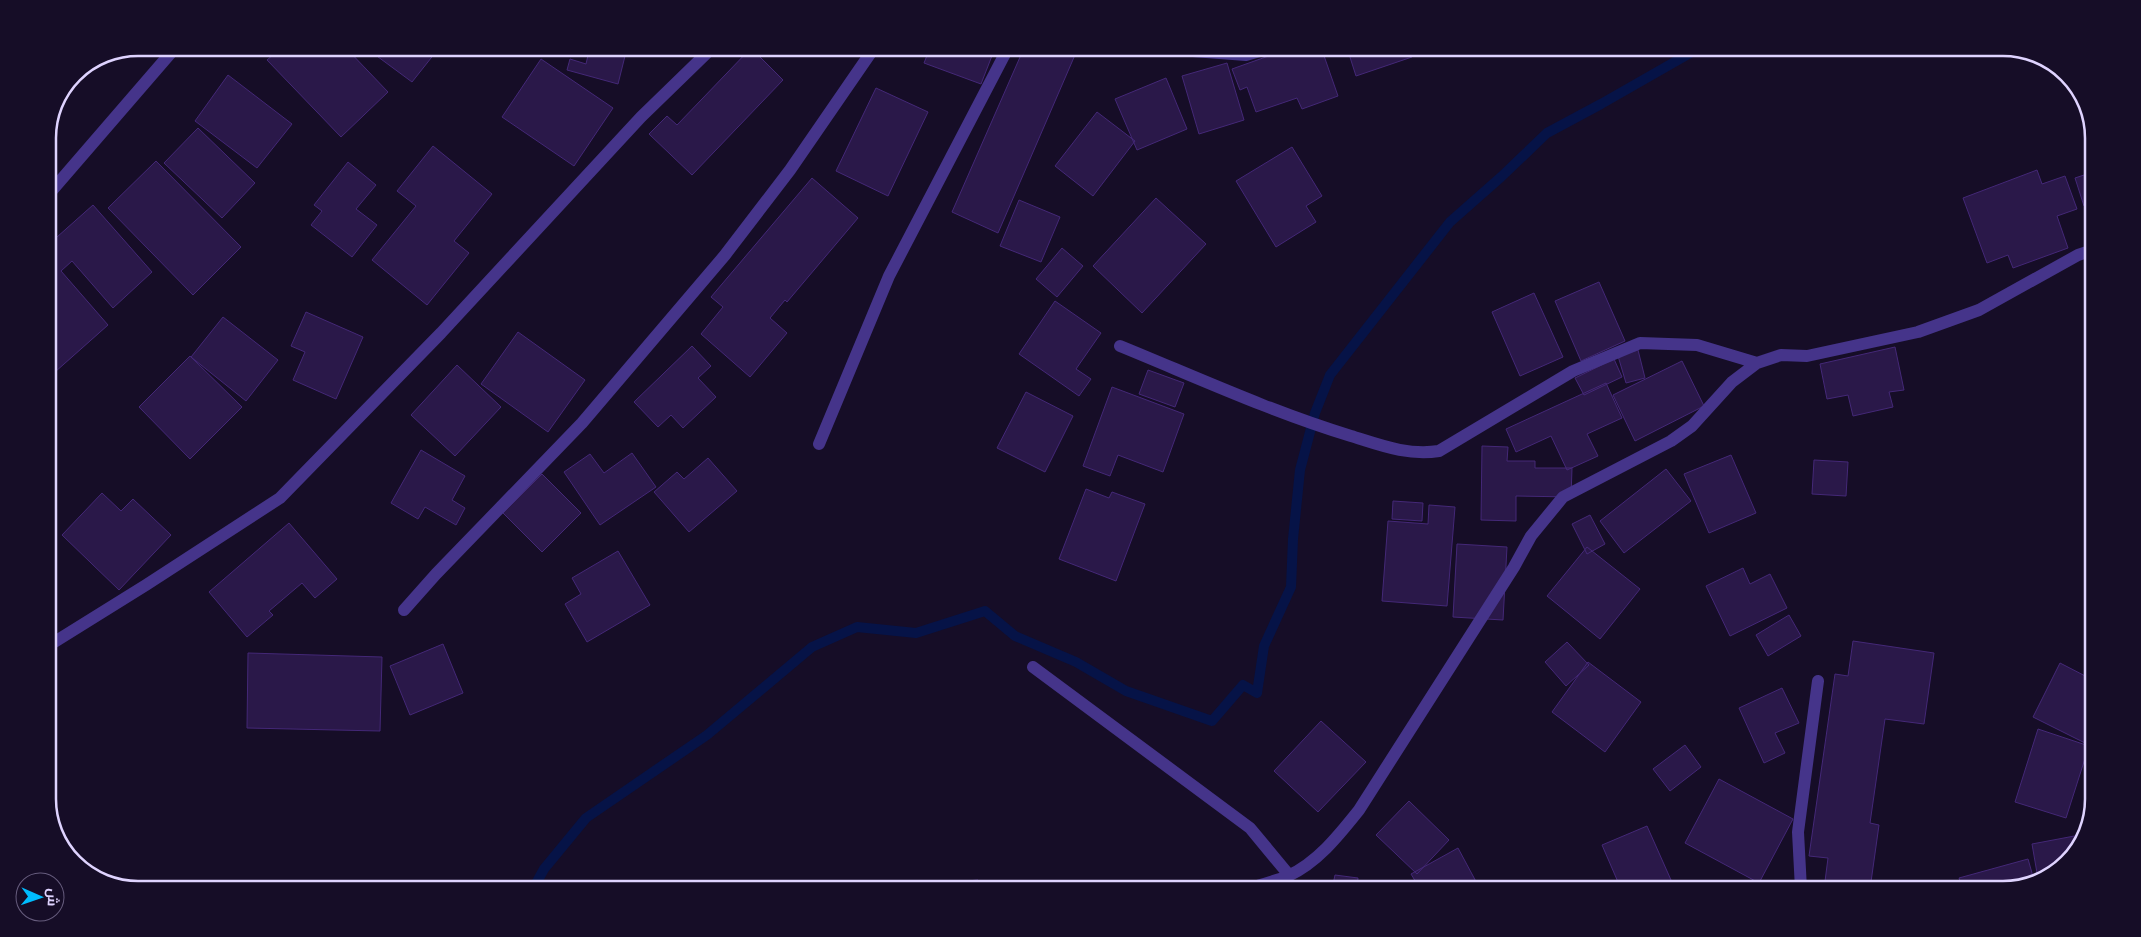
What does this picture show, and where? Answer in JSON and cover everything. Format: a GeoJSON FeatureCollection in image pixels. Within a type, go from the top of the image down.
{"type":"FeatureCollection","features":[{"type":"Feature","properties":{"kind":"street"},"geometry":{"type":"LineString","coordinates":[[56,186],[168,56]]}},
{"type":"Feature","properties":{"kind":"street"},"geometry":{"type":"LineString","coordinates":[[56,641],[280,498],[440,333],[641,117],[704,56]]}},
{"type":"Feature","properties":{"kind":"street"},"geometry":{"type":"LineString","coordinates":[[404,610],[436,574],[582,423],[725,255],[790,170],[868,56]]}},
{"type":"Feature","properties":{"kind":"street"},"geometry":{"type":"LineString","coordinates":[[819,444],[889,276],[1004,56]]}},
{"type":"Feature","properties":{"kind":"street"},"geometry":{"type":"LineString","coordinates":[[1272,881],[1288,875],[1310,862],[1334,841],[1359,810],[1514,567],[1531,536],[1563,497],[1671,441],[1692,426],[1732,382],[1757,363],[1781,355],[1807,356],[1918,332],[1979,310],[2085,253]]}},
{"type":"Feature","properties":{"kind":"street"},"geometry":{"type":"LineString","coordinates":[[1120,346],[1312,424],[1402,451],[1424,454],[1440,451],[1572,371],[1640,343],[1697,345],[1757,363]]}},
{"type":"Feature","properties":{"kind":"street"},"geometry":{"type":"LineString","coordinates":[[1033,667],[1250,828],[1288,875]]}},
{"type":"Feature","properties":{"kind":"street"},"geometry":{"type":"LineString","coordinates":[[1801,881],[1798,832],[1818,681]]}},
{"type":"Feature","properties":{"kind":"building"},"geometry":{"type":"Polygon","coordinates":[[[272,56],[354,56],[388,92],[341,137],[267,60],[272,56]]]}},
{"type":"Feature","properties":{"kind":"building"},"geometry":{"type":"Polygon","coordinates":[[[377,56],[433,56],[412,82],[377,56]]]}},
{"type":"Feature","properties":{"kind":"building"},"geometry":{"type":"Polygon","coordinates":[[[588,56],[625,56],[618,84],[567,70],[570,59],[586,64],[588,56]]]}},
{"type":"Feature","properties":{"kind":"building"},"geometry":{"type":"Polygon","coordinates":[[[743,56],[759,56],[783,80],[692,175],[649,134],[667,116],[677,125],[743,56]]]}},
{"type":"Feature","properties":{"kind":"building"},"geometry":{"type":"Polygon","coordinates":[[[927,56],[992,56],[981,84],[924,63],[927,56]]]}},
{"type":"Feature","properties":{"kind":"building"},"geometry":{"type":"Polygon","coordinates":[[[1020,56],[1075,56],[998,233],[952,212],[1020,56]]]}},
{"type":"Feature","properties":{"kind":"building"},"geometry":{"type":"Polygon","coordinates":[[[1269,56],[1324,56],[1338,96],[1302,109],[1297,98],[1256,112],[1247,87],[1240,90],[1232,69],[1269,56]]]}},
{"type":"Feature","properties":{"kind":"building"},"geometry":{"type":"Polygon","coordinates":[[[1350,56],[1412,56],[1412,57],[1356,76],[1350,56]]]}},
{"type":"Feature","properties":{"kind":"building"},"geometry":{"type":"Polygon","coordinates":[[[541,59],[613,108],[574,166],[502,117],[541,59]]]}},
{"type":"Feature","properties":{"kind":"building"},"geometry":{"type":"Polygon","coordinates":[[[1227,63],[1244,120],[1199,134],[1182,76],[1227,63]]]}},
{"type":"Feature","properties":{"kind":"building"},"geometry":{"type":"Polygon","coordinates":[[[228,75],[292,124],[257,168],[195,121],[228,75]]]}},
{"type":"Feature","properties":{"kind":"building"},"geometry":{"type":"Polygon","coordinates":[[[1166,78],[1187,129],[1137,150],[1115,99],[1166,78]]]}},
{"type":"Feature","properties":{"kind":"building"},"geometry":{"type":"Polygon","coordinates":[[[876,88],[928,112],[888,196],[836,171],[876,88]]]}},
{"type":"Feature","properties":{"kind":"building"},"geometry":{"type":"Polygon","coordinates":[[[1097,112],[1135,141],[1093,196],[1055,166],[1097,112]]]}},
{"type":"Feature","properties":{"kind":"building"},"geometry":{"type":"Polygon","coordinates":[[[198,128],[255,183],[222,218],[164,163],[198,128]]]}},
{"type":"Feature","properties":{"kind":"building"},"geometry":{"type":"Polygon","coordinates":[[[433,146],[492,194],[454,241],[469,253],[427,305],[372,260],[416,206],[397,191],[433,146]]]}},
{"type":"Feature","properties":{"kind":"building"},"geometry":{"type":"Polygon","coordinates":[[[1292,147],[1322,196],[1306,206],[1316,222],[1276,247],[1236,181],[1292,147]]]}},
{"type":"Feature","properties":{"kind":"building"},"geometry":{"type":"Polygon","coordinates":[[[156,161],[241,247],[193,295],[108,208],[156,161]]]}},
{"type":"Feature","properties":{"kind":"building"},"geometry":{"type":"Polygon","coordinates":[[[348,162],[376,185],[356,209],[377,225],[352,257],[311,225],[322,211],[314,205],[348,162]]]}},
{"type":"Feature","properties":{"kind":"building"},"geometry":{"type":"Polygon","coordinates":[[[2037,170],[2042,184],[2065,176],[2077,209],[2057,216],[2068,248],[2013,268],[2008,255],[1987,263],[1963,198],[2037,170]]]}},
{"type":"Feature","properties":{"kind":"building"},"geometry":{"type":"Polygon","coordinates":[[[2085,175],[2085,206],[2084,206],[2075,178],[2085,175]]]}},
{"type":"Feature","properties":{"kind":"building"},"geometry":{"type":"Polygon","coordinates":[[[812,178],[858,218],[787,302],[785,300],[770,318],[787,333],[750,377],[701,334],[723,307],[711,297],[812,178]]]}},
{"type":"Feature","properties":{"kind":"building"},"geometry":{"type":"Polygon","coordinates":[[[1156,198],[1206,244],[1142,313],[1093,266],[1156,198]]]}},
{"type":"Feature","properties":{"kind":"building"},"geometry":{"type":"Polygon","coordinates":[[[1019,200],[1060,217],[1041,262],[1000,246],[1019,200]]]}},
{"type":"Feature","properties":{"kind":"building"},"geometry":{"type":"Polygon","coordinates":[[[93,205],[152,272],[113,308],[72,261],[61,271],[108,325],[56,371],[56,238],[93,205]]]}},
{"type":"Feature","properties":{"kind":"building"},"geometry":{"type":"Polygon","coordinates":[[[1062,248],[1083,266],[1057,297],[1036,279],[1062,248]]]}},
{"type":"Feature","properties":{"kind":"building"},"geometry":{"type":"Polygon","coordinates":[[[1599,282],[1625,341],[1581,361],[1555,301],[1599,282]]]}},
{"type":"Feature","properties":{"kind":"building"},"geometry":{"type":"Polygon","coordinates":[[[1534,293],[1563,357],[1520,376],[1492,312],[1534,293]]]}},
{"type":"Feature","properties":{"kind":"building"},"geometry":{"type":"Polygon","coordinates":[[[1055,301],[1101,333],[1076,369],[1091,379],[1079,396],[1019,354],[1055,301]]]}},
{"type":"Feature","properties":{"kind":"building"},"geometry":{"type":"Polygon","coordinates":[[[306,312],[363,337],[336,399],[293,380],[305,352],[291,346],[306,312]]]}},
{"type":"Feature","properties":{"kind":"building"},"geometry":{"type":"Polygon","coordinates":[[[223,317],[278,360],[246,401],[191,357],[223,317]]]}},
{"type":"Feature","properties":{"kind":"building"},"geometry":{"type":"Polygon","coordinates":[[[518,332],[585,380],[548,432],[481,384],[518,332]]]}},
{"type":"Feature","properties":{"kind":"building"},"geometry":{"type":"Polygon","coordinates":[[[692,346],[711,366],[698,378],[716,397],[683,428],[671,415],[658,427],[634,402],[692,346]]]}},
{"type":"Feature","properties":{"kind":"building"},"geometry":{"type":"Polygon","coordinates":[[[1895,347],[1904,390],[1889,392],[1893,407],[1853,416],[1848,395],[1827,399],[1820,364],[1895,347]]]}},
{"type":"Feature","properties":{"kind":"building"},"geometry":{"type":"Polygon","coordinates":[[[1638,350],[1645,378],[1626,383],[1618,356],[1638,350]]]}},
{"type":"Feature","properties":{"kind":"building"},"geometry":{"type":"Polygon","coordinates":[[[190,356],[242,407],[190,459],[139,407],[190,356]]]}},
{"type":"Feature","properties":{"kind":"building"},"geometry":{"type":"Polygon","coordinates":[[[1614,359],[1622,377],[1584,395],[1575,378],[1614,359]]]}},
{"type":"Feature","properties":{"kind":"building"},"geometry":{"type":"Polygon","coordinates":[[[1682,361],[1704,406],[1635,441],[1613,395],[1682,361]]]}},
{"type":"Feature","properties":{"kind":"building"},"geometry":{"type":"Polygon","coordinates":[[[457,365],[501,407],[455,456],[411,415],[457,365]]]}},
{"type":"Feature","properties":{"kind":"building"},"geometry":{"type":"Polygon","coordinates":[[[1148,370],[1184,383],[1175,407],[1139,394],[1148,370]]]}},
{"type":"Feature","properties":{"kind":"building"},"geometry":{"type":"Polygon","coordinates":[[[1606,383],[1622,418],[1587,434],[1598,456],[1567,470],[1551,436],[1516,452],[1506,429],[1606,383]]]}},
{"type":"Feature","properties":{"kind":"building"},"geometry":{"type":"Polygon","coordinates":[[[1112,387],[1184,414],[1163,472],[1118,455],[1110,476],[1083,466],[1112,387]]]}},
{"type":"Feature","properties":{"kind":"building"},"geometry":{"type":"Polygon","coordinates":[[[1026,392],[1073,416],[1045,472],[997,448],[1026,392]]]}},
{"type":"Feature","properties":{"kind":"building"},"geometry":{"type":"Polygon","coordinates":[[[1482,446],[1508,447],[1507,461],[1535,461],[1535,468],[1572,468],[1571,497],[1516,496],[1516,521],[1481,520],[1482,446]]]}},
{"type":"Feature","properties":{"kind":"building"},"geometry":{"type":"Polygon","coordinates":[[[421,450],[465,476],[452,500],[465,508],[456,525],[425,507],[418,519],[391,503],[421,450]]]}},
{"type":"Feature","properties":{"kind":"building"},"geometry":{"type":"Polygon","coordinates":[[[632,453],[656,487],[600,525],[564,472],[590,454],[604,473],[632,453]]]}},
{"type":"Feature","properties":{"kind":"building"},"geometry":{"type":"Polygon","coordinates":[[[1731,455],[1756,513],[1709,533],[1684,474],[1731,455]]]}},
{"type":"Feature","properties":{"kind":"building"},"geometry":{"type":"Polygon","coordinates":[[[708,458],[737,491],[689,532],[654,492],[677,472],[684,479],[708,458]]]}},
{"type":"Feature","properties":{"kind":"building"},"geometry":{"type":"Polygon","coordinates":[[[1814,460],[1848,462],[1846,496],[1812,494],[1814,460]]]}},
{"type":"Feature","properties":{"kind":"building"},"geometry":{"type":"Polygon","coordinates":[[[1666,469],[1691,501],[1624,553],[1600,521],[1666,469]]]}},
{"type":"Feature","properties":{"kind":"building"},"geometry":{"type":"Polygon","coordinates":[[[542,474],[581,513],[542,552],[503,513],[542,474]]]}},
{"type":"Feature","properties":{"kind":"building"},"geometry":{"type":"Polygon","coordinates":[[[1086,489],[1109,498],[1112,492],[1145,504],[1116,581],[1059,559],[1086,489]]]}},
{"type":"Feature","properties":{"kind":"building"},"geometry":{"type":"Polygon","coordinates":[[[102,493],[121,511],[133,499],[171,535],[119,590],[62,535],[102,493]]]}},
{"type":"Feature","properties":{"kind":"building"},"geometry":{"type":"Polygon","coordinates":[[[1393,501],[1423,503],[1422,521],[1392,519],[1393,501]]]}},
{"type":"Feature","properties":{"kind":"building"},"geometry":{"type":"Polygon","coordinates":[[[1429,505],[1455,507],[1447,606],[1382,601],[1388,521],[1428,524],[1429,505]]]}},
{"type":"Feature","properties":{"kind":"building"},"geometry":{"type":"Polygon","coordinates":[[[1590,515],[1605,544],[1587,554],[1572,524],[1590,515]]]}},
{"type":"Feature","properties":{"kind":"building"},"geometry":{"type":"Polygon","coordinates":[[[289,523],[337,579],[315,598],[302,583],[269,611],[273,615],[247,637],[209,592],[289,523]]]}},
{"type":"Feature","properties":{"kind":"building"},"geometry":{"type":"Polygon","coordinates":[[[1457,544],[1507,547],[1503,620],[1453,617],[1457,544]]]}},
{"type":"Feature","properties":{"kind":"building"},"geometry":{"type":"Polygon","coordinates":[[[1587,547],[1640,589],[1600,639],[1547,596],[1587,547]]]}},
{"type":"Feature","properties":{"kind":"building"},"geometry":{"type":"Polygon","coordinates":[[[618,551],[650,605],[587,642],[565,604],[581,594],[572,578],[618,551]]]}},
{"type":"Feature","properties":{"kind":"building"},"geometry":{"type":"Polygon","coordinates":[[[1743,568],[1750,584],[1770,574],[1787,608],[1730,636],[1706,586],[1743,568]]]}},
{"type":"Feature","properties":{"kind":"building"},"geometry":{"type":"Polygon","coordinates":[[[1789,615],[1801,636],[1768,656],[1756,635],[1789,615]]]}},
{"type":"Feature","properties":{"kind":"building"},"geometry":{"type":"Polygon","coordinates":[[[1853,641],[1934,653],[1924,724],[1885,719],[1870,823],[1879,825],[1871,881],[1825,881],[1828,858],[1809,856],[1835,674],[1848,676],[1853,641]]]}},
{"type":"Feature","properties":{"kind":"building"},"geometry":{"type":"Polygon","coordinates":[[[1567,642],[1589,665],[1566,686],[1545,662],[1567,642]]]}},
{"type":"Feature","properties":{"kind":"building"},"geometry":{"type":"Polygon","coordinates":[[[443,644],[463,693],[410,715],[390,666],[443,644]]]}},
{"type":"Feature","properties":{"kind":"building"},"geometry":{"type":"Polygon","coordinates":[[[248,653],[382,657],[380,731],[247,728],[248,653]]]}},
{"type":"Feature","properties":{"kind":"building"},"geometry":{"type":"Polygon","coordinates":[[[1588,662],[1641,702],[1605,752],[1552,712],[1588,662]]]}},
{"type":"Feature","properties":{"kind":"building"},"geometry":{"type":"Polygon","coordinates":[[[2060,663],[2085,676],[2085,743],[2033,717],[2060,663]]]}},
{"type":"Feature","properties":{"kind":"building"},"geometry":{"type":"Polygon","coordinates":[[[1782,688],[1799,723],[1775,733],[1785,753],[1764,763],[1739,708],[1782,688]]]}},
{"type":"Feature","properties":{"kind":"building"},"geometry":{"type":"Polygon","coordinates":[[[1321,721],[1366,762],[1318,812],[1274,771],[1321,721]]]}},
{"type":"Feature","properties":{"kind":"building"},"geometry":{"type":"Polygon","coordinates":[[[2038,729],[2085,745],[2085,759],[2066,818],[2015,802],[2038,729]]]}},
{"type":"Feature","properties":{"kind":"building"},"geometry":{"type":"Polygon","coordinates":[[[1685,745],[1701,767],[1670,791],[1653,769],[1685,745]]]}},
{"type":"Feature","properties":{"kind":"building"},"geometry":{"type":"Polygon","coordinates":[[[1719,779],[1793,819],[1760,881],[1755,881],[1685,843],[1719,779]]]}},
{"type":"Feature","properties":{"kind":"building"},"geometry":{"type":"Polygon","coordinates":[[[1409,801],[1449,840],[1417,874],[1376,835],[1409,801]]]}},
{"type":"Feature","properties":{"kind":"building"},"geometry":{"type":"Polygon","coordinates":[[[1647,826],[1671,881],[1618,881],[1602,845],[1647,826]]]}},
{"type":"Feature","properties":{"kind":"building"},"geometry":{"type":"Polygon","coordinates":[[[2076,836],[2057,860],[2037,873],[2032,844],[2076,836]]]}},
{"type":"Feature","properties":{"kind":"building"},"geometry":{"type":"Polygon","coordinates":[[[1458,848],[1476,881],[1415,881],[1411,874],[1458,848]]]}},
{"type":"Feature","properties":{"kind":"building"},"geometry":{"type":"Polygon","coordinates":[[[2028,859],[2032,875],[2002,881],[1960,881],[1959,878],[2028,859]]]}},
{"type":"Feature","properties":{"kind":"building"},"geometry":{"type":"Polygon","coordinates":[[[1335,875],[1358,878],[1358,881],[1334,881],[1335,875]]]}},
{"type":"Feature","properties":{"kind":"waterway"},"geometry":{"type":"LineString","coordinates":[[537,881],[544,869],[586,818],[707,735],[812,647],[857,627],[916,633],[985,611],[1015,636],[1076,662],[1126,691],[1212,721],[1243,685],[1257,693],[1264,646],[1291,587],[1293,539],[1300,470],[1315,413],[1330,375],[1450,222],[1547,133],[1685,56]]}}]}
